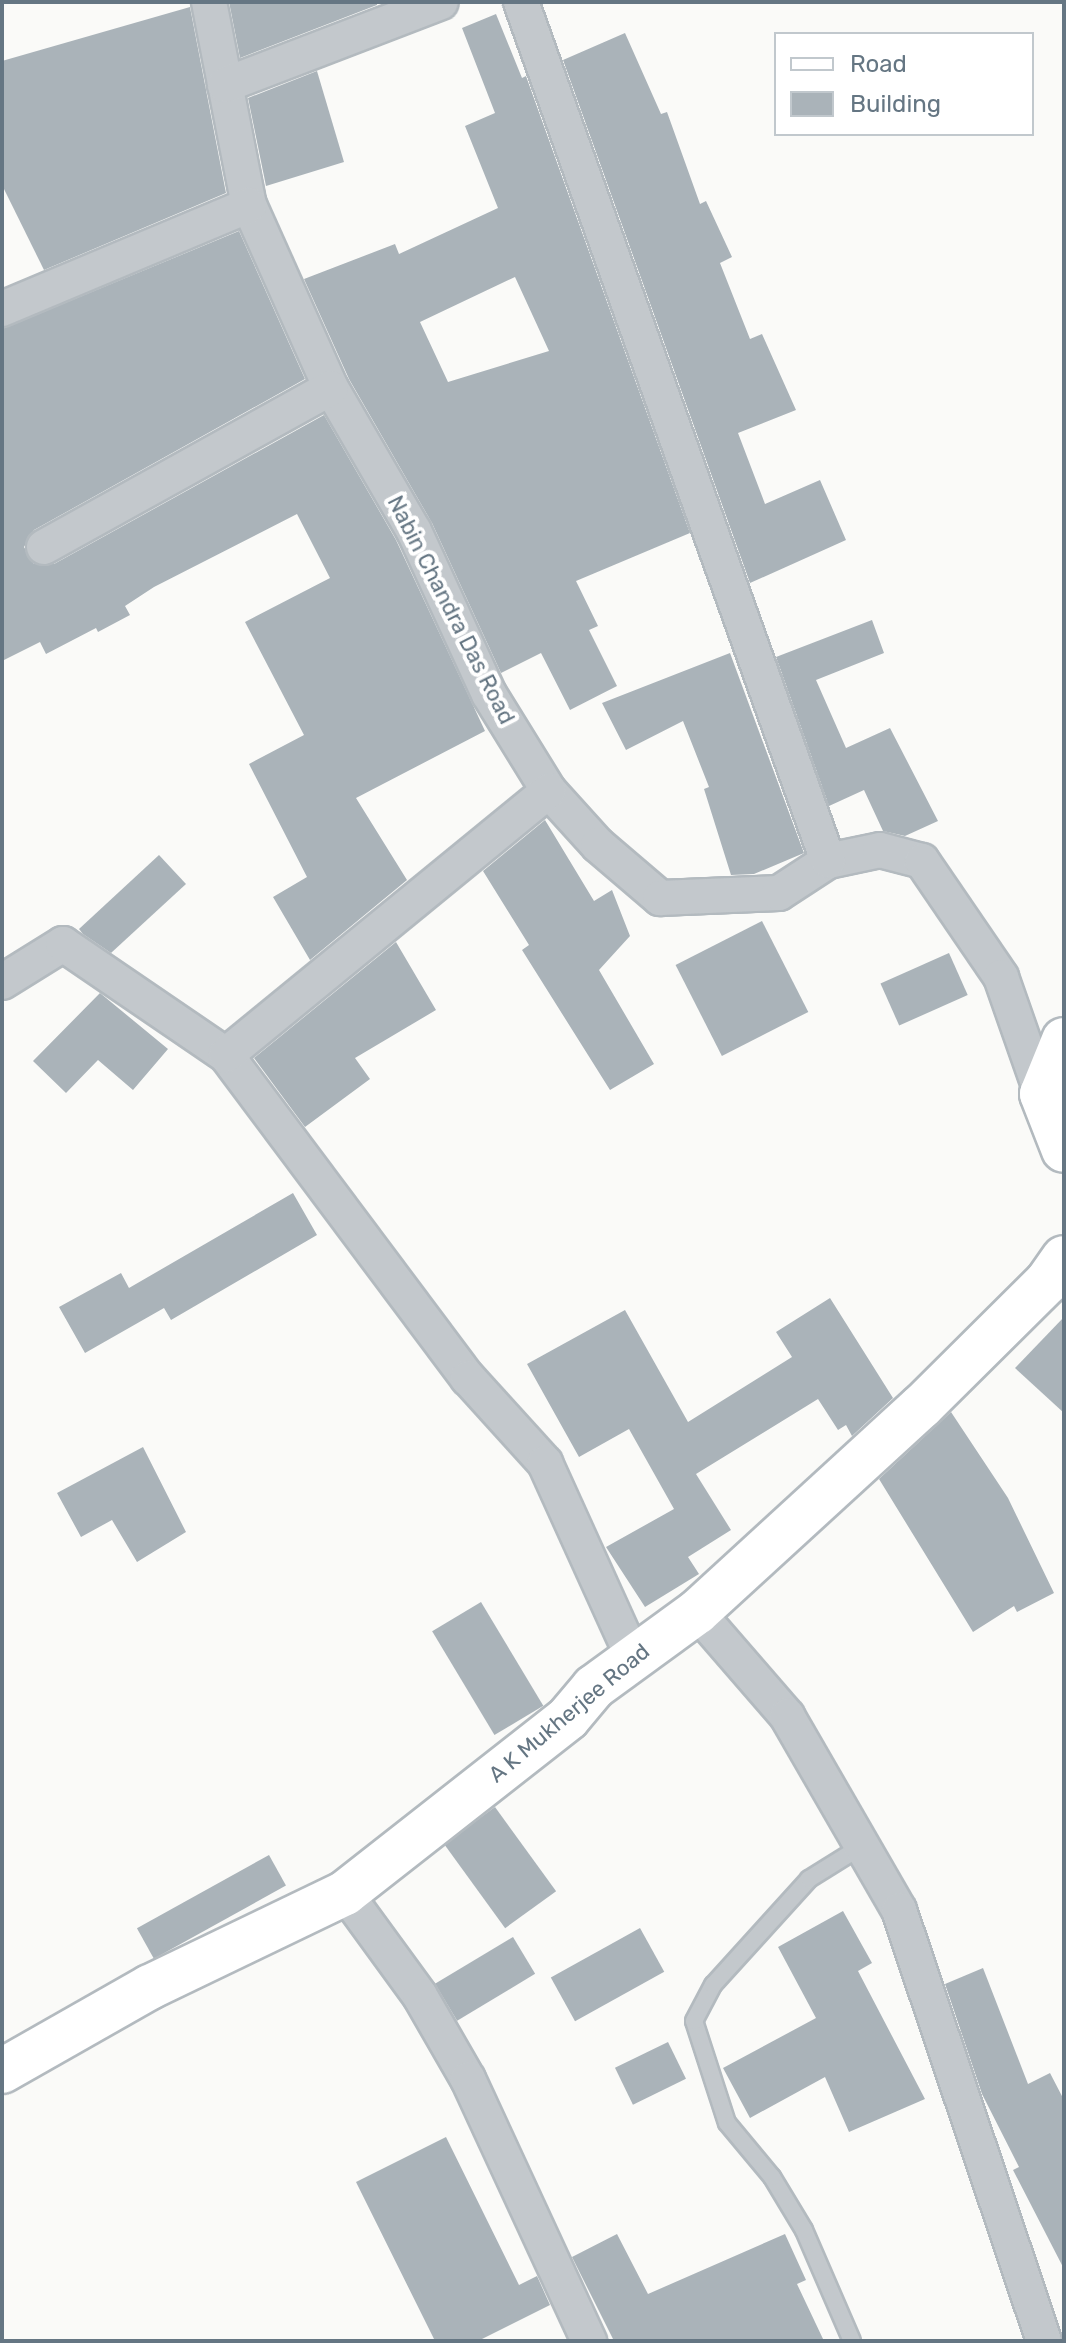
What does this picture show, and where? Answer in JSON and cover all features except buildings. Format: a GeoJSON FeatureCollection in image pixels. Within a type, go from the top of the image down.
{"type":"FeatureCollection","features":[{"type":"Feature","properties":{"kind":"street","name":"Nabin Chandra Das Road"},"geometry":{"type":"LineString","coordinates":[[209,2],[249,205],[331,388],[414,531],[489,694],[549,791],[598,845],[660,898],[779,893],[828,861],[880,850],[922,861],[1001,977],[1042,1094]]}},
{"type":"Feature","properties":{"kind":"street"},"geometry":{"type":"LineString","coordinates":[[225,85],[441,2]]}},
{"type":"Feature","properties":{"kind":"street"},"geometry":{"type":"LineString","coordinates":[[521,2],[828,861]]}},
{"type":"Feature","properties":{"kind":"street"},"geometry":{"type":"LineString","coordinates":[[2,309],[249,205]]}},
{"type":"Feature","properties":{"kind":"street"},"geometry":{"type":"LineString","coordinates":[[44,547],[331,388]]}},
{"type":"Feature","properties":{"kind":"street"},"geometry":{"type":"LineString","coordinates":[[226,1055],[549,791]]}},
{"type":"Feature","properties":{"kind":"street"},"geometry":{"type":"LineString","coordinates":[[3,980],[63,944],[226,1055],[468,1378],[545,1463],[633,1657]]}},
{"type":"Feature","properties":{"kind":"street"},"geometry":{"type":"LineString","coordinates":[[1064,1040],[1042,1094],[1064,1150]]}},
{"type":"Feature","properties":{"kind":"street","name":"A K Mukherjee Road"},"geometry":{"type":"LineString","coordinates":[[3,2067],[150,1987],[345,1893],[568,1718],[594,1687],[697,1612],[921,1407],[1047,1282],[1064,1258]]}},
{"type":"Feature","properties":{"kind":"street"},"geometry":{"type":"LineString","coordinates":[[697,1612],[787,1716],[899,1910],[1042,2340]]}},
{"type":"Feature","properties":{"kind":"street"},"geometry":{"type":"LineString","coordinates":[[345,1893],[420,1996],[468,2079],[589,2341]]}},
{"type":"Feature","properties":{"kind":"lane"},"geometry":{"type":"LineString","coordinates":[[852,2341],[804,2230],[772,2177],[727,2123],[694,2021],[713,1985],[809,1879],[862,1846]]}}]}
